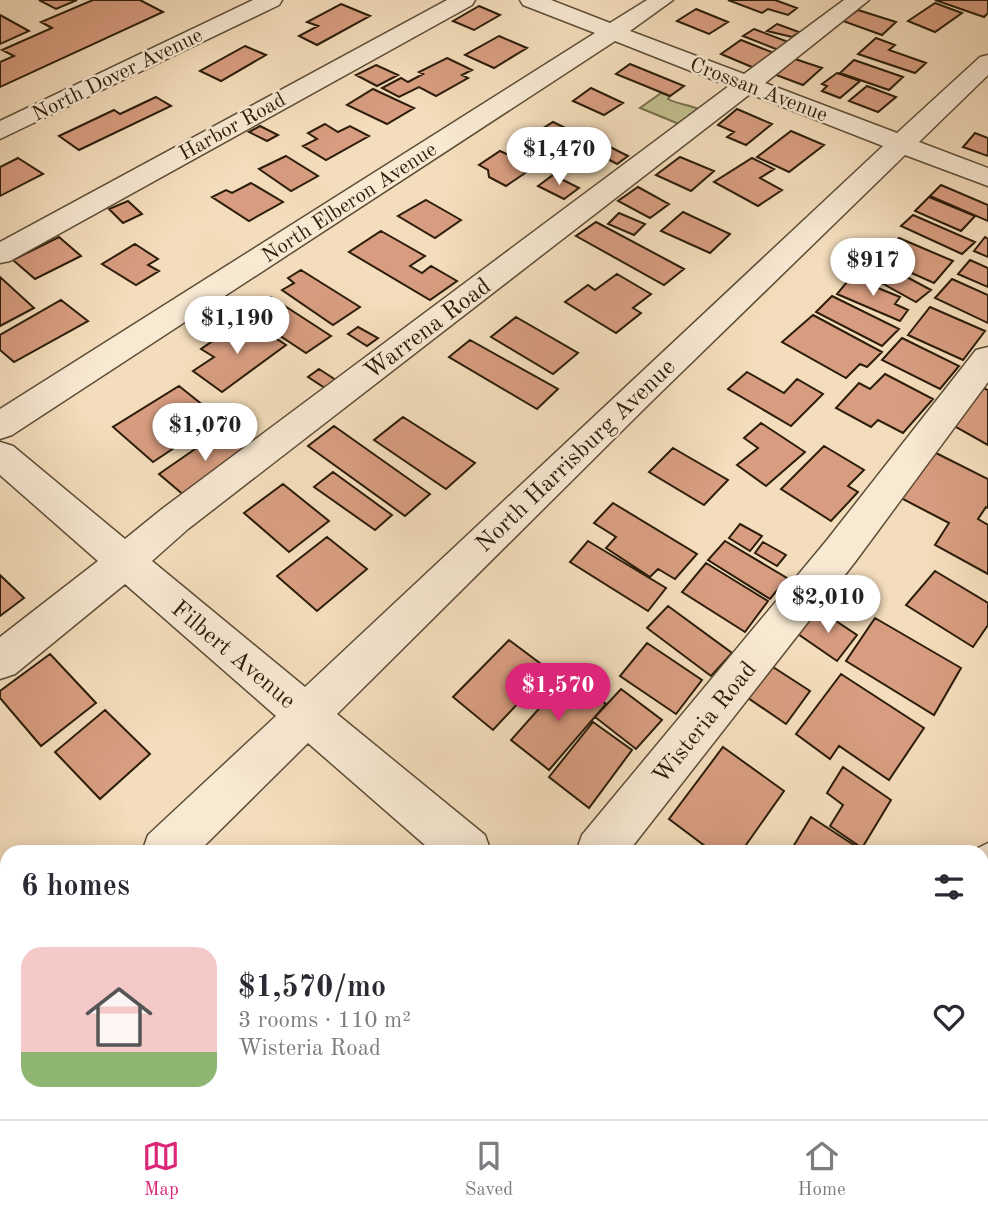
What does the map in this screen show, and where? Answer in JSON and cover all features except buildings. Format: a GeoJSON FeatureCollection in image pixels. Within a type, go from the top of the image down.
{"type":"FeatureCollection","features":[{"type":"Feature","properties":{"kind":"street","name":"North Dover Avenue"},"geometry":{"type":"LineString","coordinates":[[0,131],[271,0]]}},
{"type":"Feature","properties":{"kind":"street","name":"Harbor Road"},"geometry":{"type":"LineString","coordinates":[[0,254],[464,0]]}},
{"type":"Feature","properties":{"kind":"street","name":"Crossan Avenue"},"geometry":{"type":"LineString","coordinates":[[531,0],[988,178]]}},
{"type":"Feature","properties":{"kind":"street","name":"North Elberon Avenue"},"geometry":{"type":"LineString","coordinates":[[0,426],[662,0]]}},
{"type":"Feature","properties":{"kind":"street","name":"Warrena Road"},"geometry":{"type":"LineString","coordinates":[[0,661],[186,511],[858,0]]}},
{"type":"Feature","properties":{"kind":"street","name":"North Harrisburg Avenue"},"geometry":{"type":"LineString","coordinates":[[172,845],[631,401],[904,145],[988,62]]}},
{"type":"Feature","properties":{"kind":"street","name":"Wisteria Road"},"geometry":{"type":"LineString","coordinates":[[605,845],[841,551],[988,358]]}},
{"type":"Feature","properties":{"kind":"street","name":"Filbert Avenue"},"geometry":{"type":"LineString","coordinates":[[0,455],[460,845]]}},
{"type":"Feature","properties":{"kind":"green space"},"geometry":{"type":"Polygon","coordinates":[[[661,93],[670,96],[668,99],[672,101],[699,109],[679,124],[640,108],[661,93]]]}}]}
